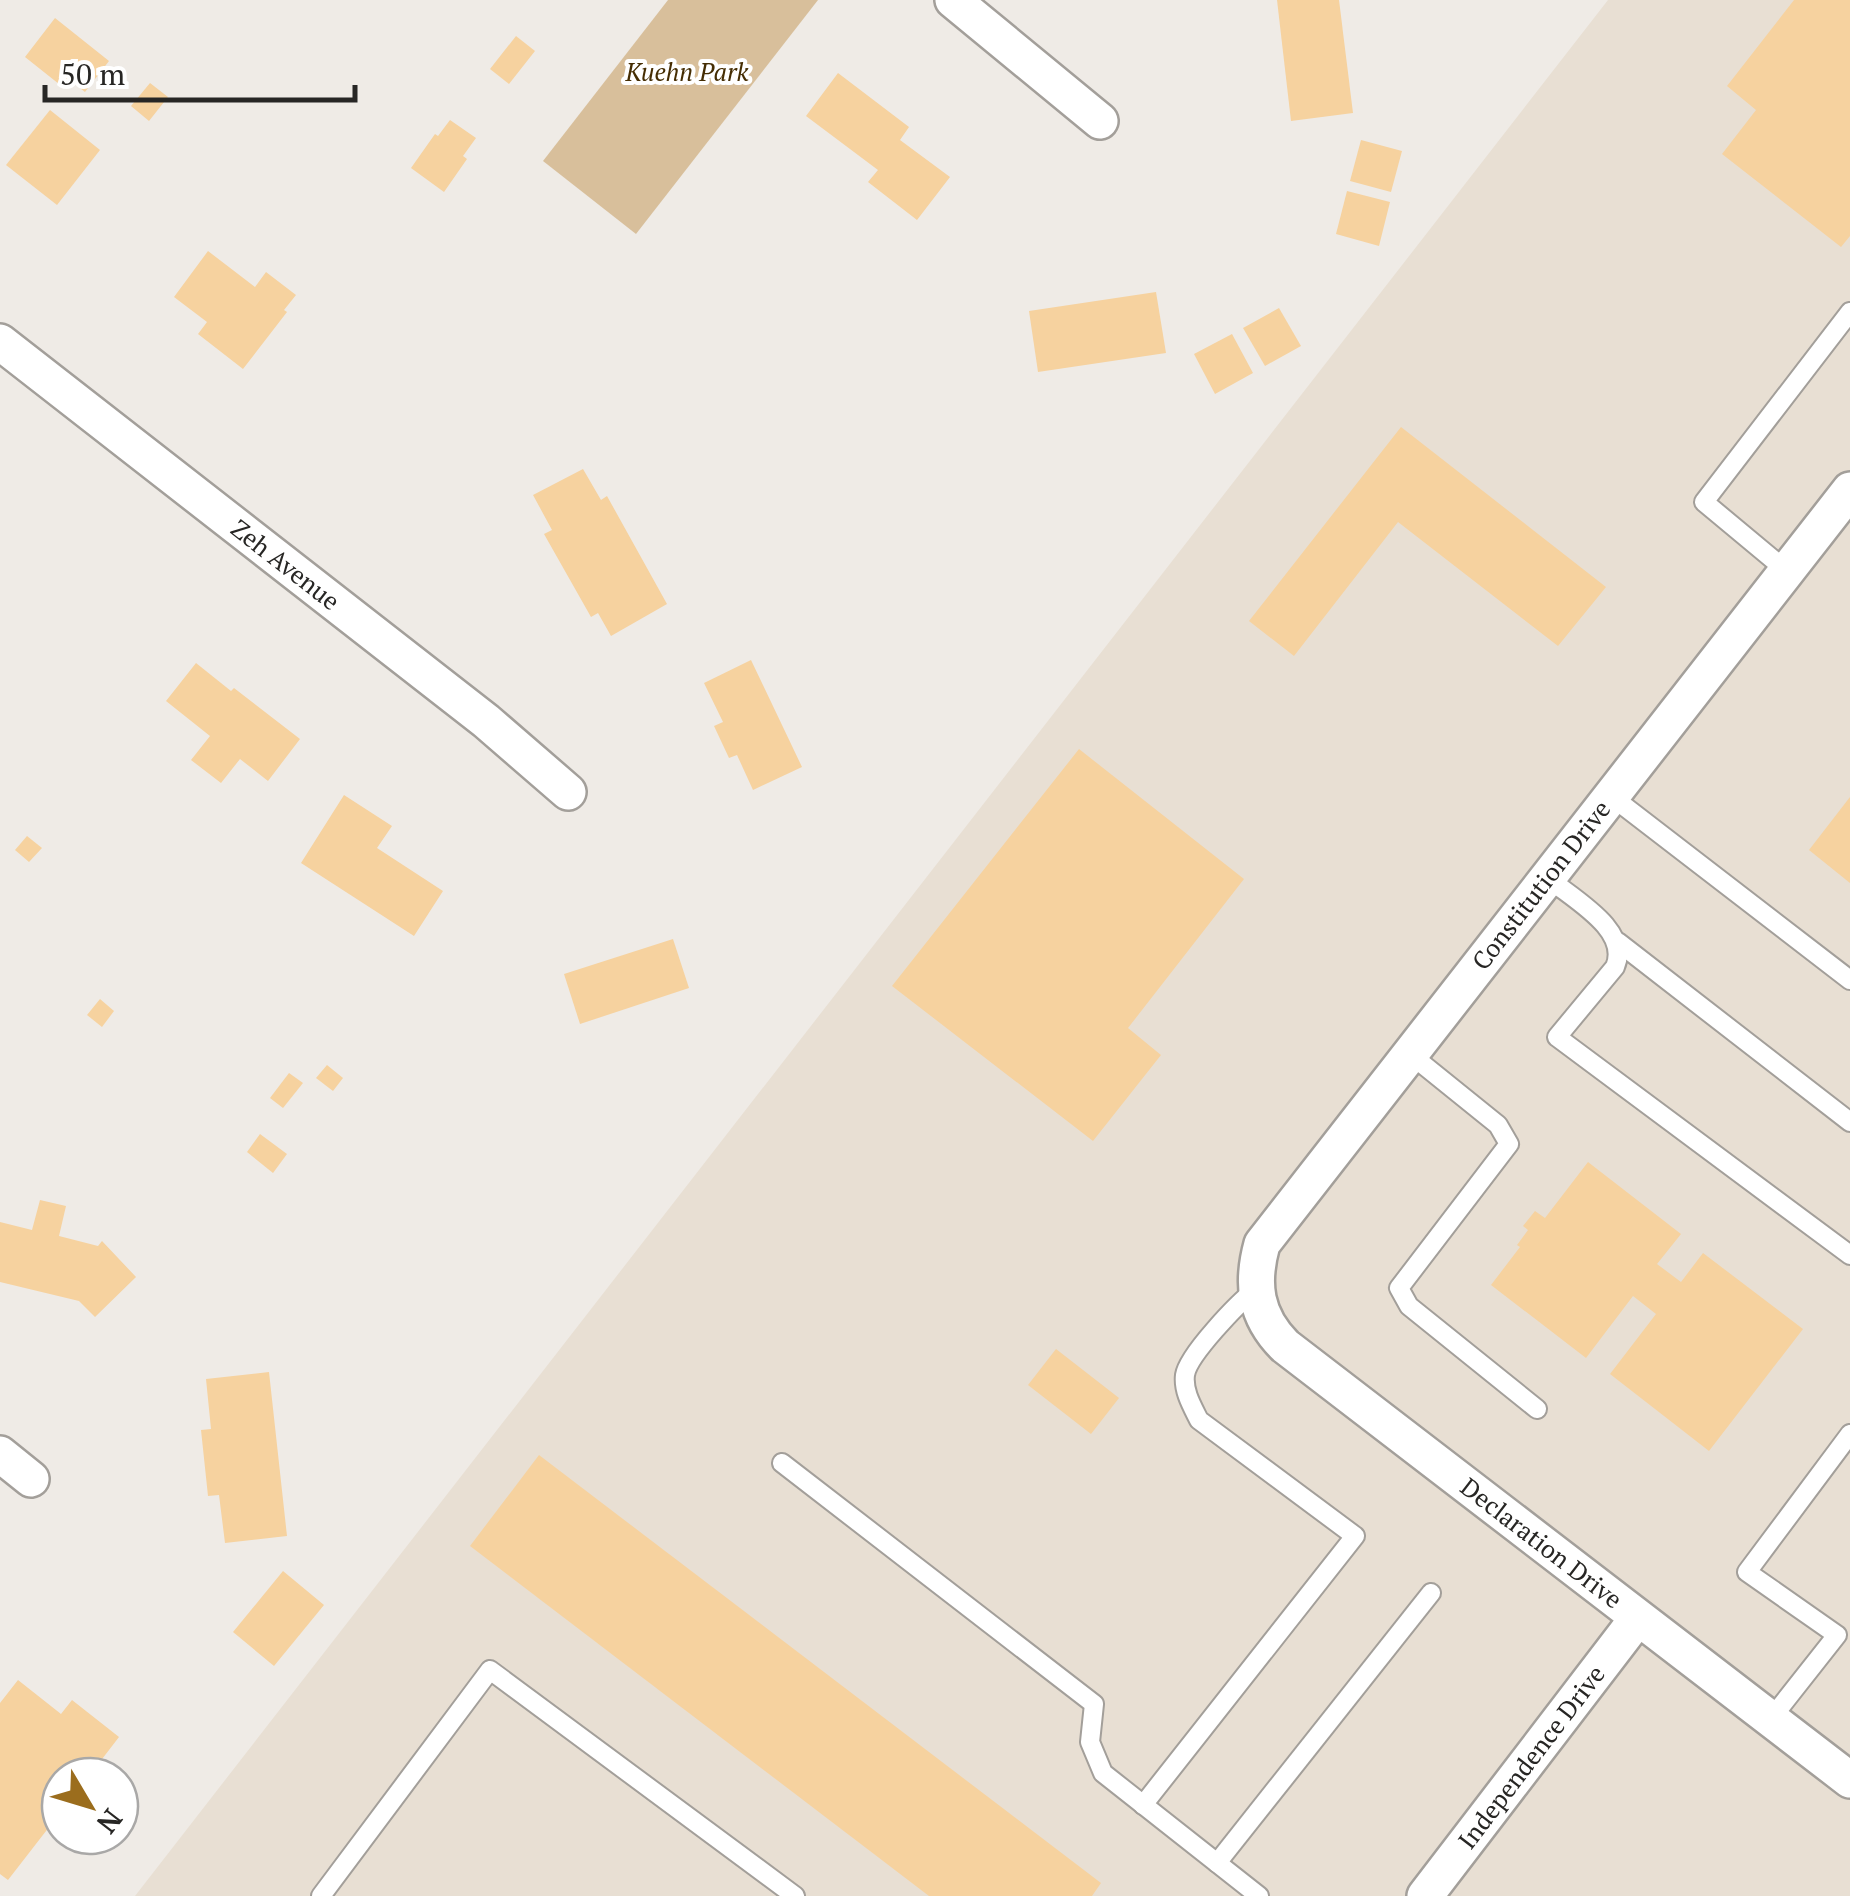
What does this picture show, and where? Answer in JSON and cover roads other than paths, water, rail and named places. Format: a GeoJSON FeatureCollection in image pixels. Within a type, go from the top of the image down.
{"type":"FeatureCollection","features":[{"type":"Feature","properties":{"kind":"street"},"geometry":{"type":"LineString","coordinates":[[953,0],[1100,121]]}},
{"type":"Feature","properties":{"kind":"street","name":"Zeh Avenue"},"geometry":{"type":"LineString","coordinates":[[0,342],[486,721],[568,792]]}},
{"type":"Feature","properties":{"kind":"street","name":"Constitution Drive"},"geometry":{"type":"LineString","coordinates":[[1255,1290],[1255,1269],[1262,1244],[1850,490]]}},
{"type":"Feature","properties":{"kind":"street","name":"Declaration Drive"},"geometry":{"type":"LineString","coordinates":[[1255,1290],[1260,1311],[1273,1334],[1286,1346],[1850,1780]]}},
{"type":"Feature","properties":{"kind":"street"},"geometry":{"type":"LineString","coordinates":[[0,1454],[31,1479]]}},
{"type":"Feature","properties":{"kind":"street","name":"Independence Drive"},"geometry":{"type":"LineString","coordinates":[[1425,1896],[1637,1619]]}},
{"type":"Feature","properties":{"kind":"lane"},"geometry":{"type":"LineString","coordinates":[[1787,570],[1704,502],[1850,312]]}},
{"type":"Feature","properties":{"kind":"lane"},"geometry":{"type":"LineString","coordinates":[[1611,796],[1850,980]]}},
{"type":"Feature","properties":{"kind":"lane"},"geometry":{"type":"LineString","coordinates":[[1548,878],[1609,929],[1618,942],[1850,1122]]}},
{"type":"Feature","properties":{"kind":"lane"},"geometry":{"type":"LineString","coordinates":[[1618,942],[1620,956],[1615,967],[1558,1037],[1850,1255]]}},
{"type":"Feature","properties":{"kind":"lane"},"geometry":{"type":"LineString","coordinates":[[1410,1054],[1498,1125],[1509,1144],[1399,1288],[1409,1306],[1537,1408]]}},
{"type":"Feature","properties":{"kind":"lane"},"geometry":{"type":"LineString","coordinates":[[1143,1805],[1355,1536],[1200,1420],[1187,1396],[1185,1374],[1191,1362],[1235,1305],[1255,1290]]}},
{"type":"Feature","properties":{"kind":"lane"},"geometry":{"type":"LineString","coordinates":[[1770,1720],[1837,1634],[1747,1572],[1850,1434]]}},
{"type":"Feature","properties":{"kind":"lane"},"geometry":{"type":"LineString","coordinates":[[782,1463],[1094,1704],[1090,1742],[1103,1773],[1259,1896]]}},
{"type":"Feature","properties":{"kind":"lane"},"geometry":{"type":"LineString","coordinates":[[1217,1863],[1431,1593]]}},
{"type":"Feature","properties":{"kind":"lane"},"geometry":{"type":"LineString","coordinates":[[321,1896],[490,1670],[795,1896]]}},
{"type":"Feature","properties":{"kind":"park label","name":"Kuehn Park"},"geometry":{"type":"Point","coordinates":[687,72]}}]}
